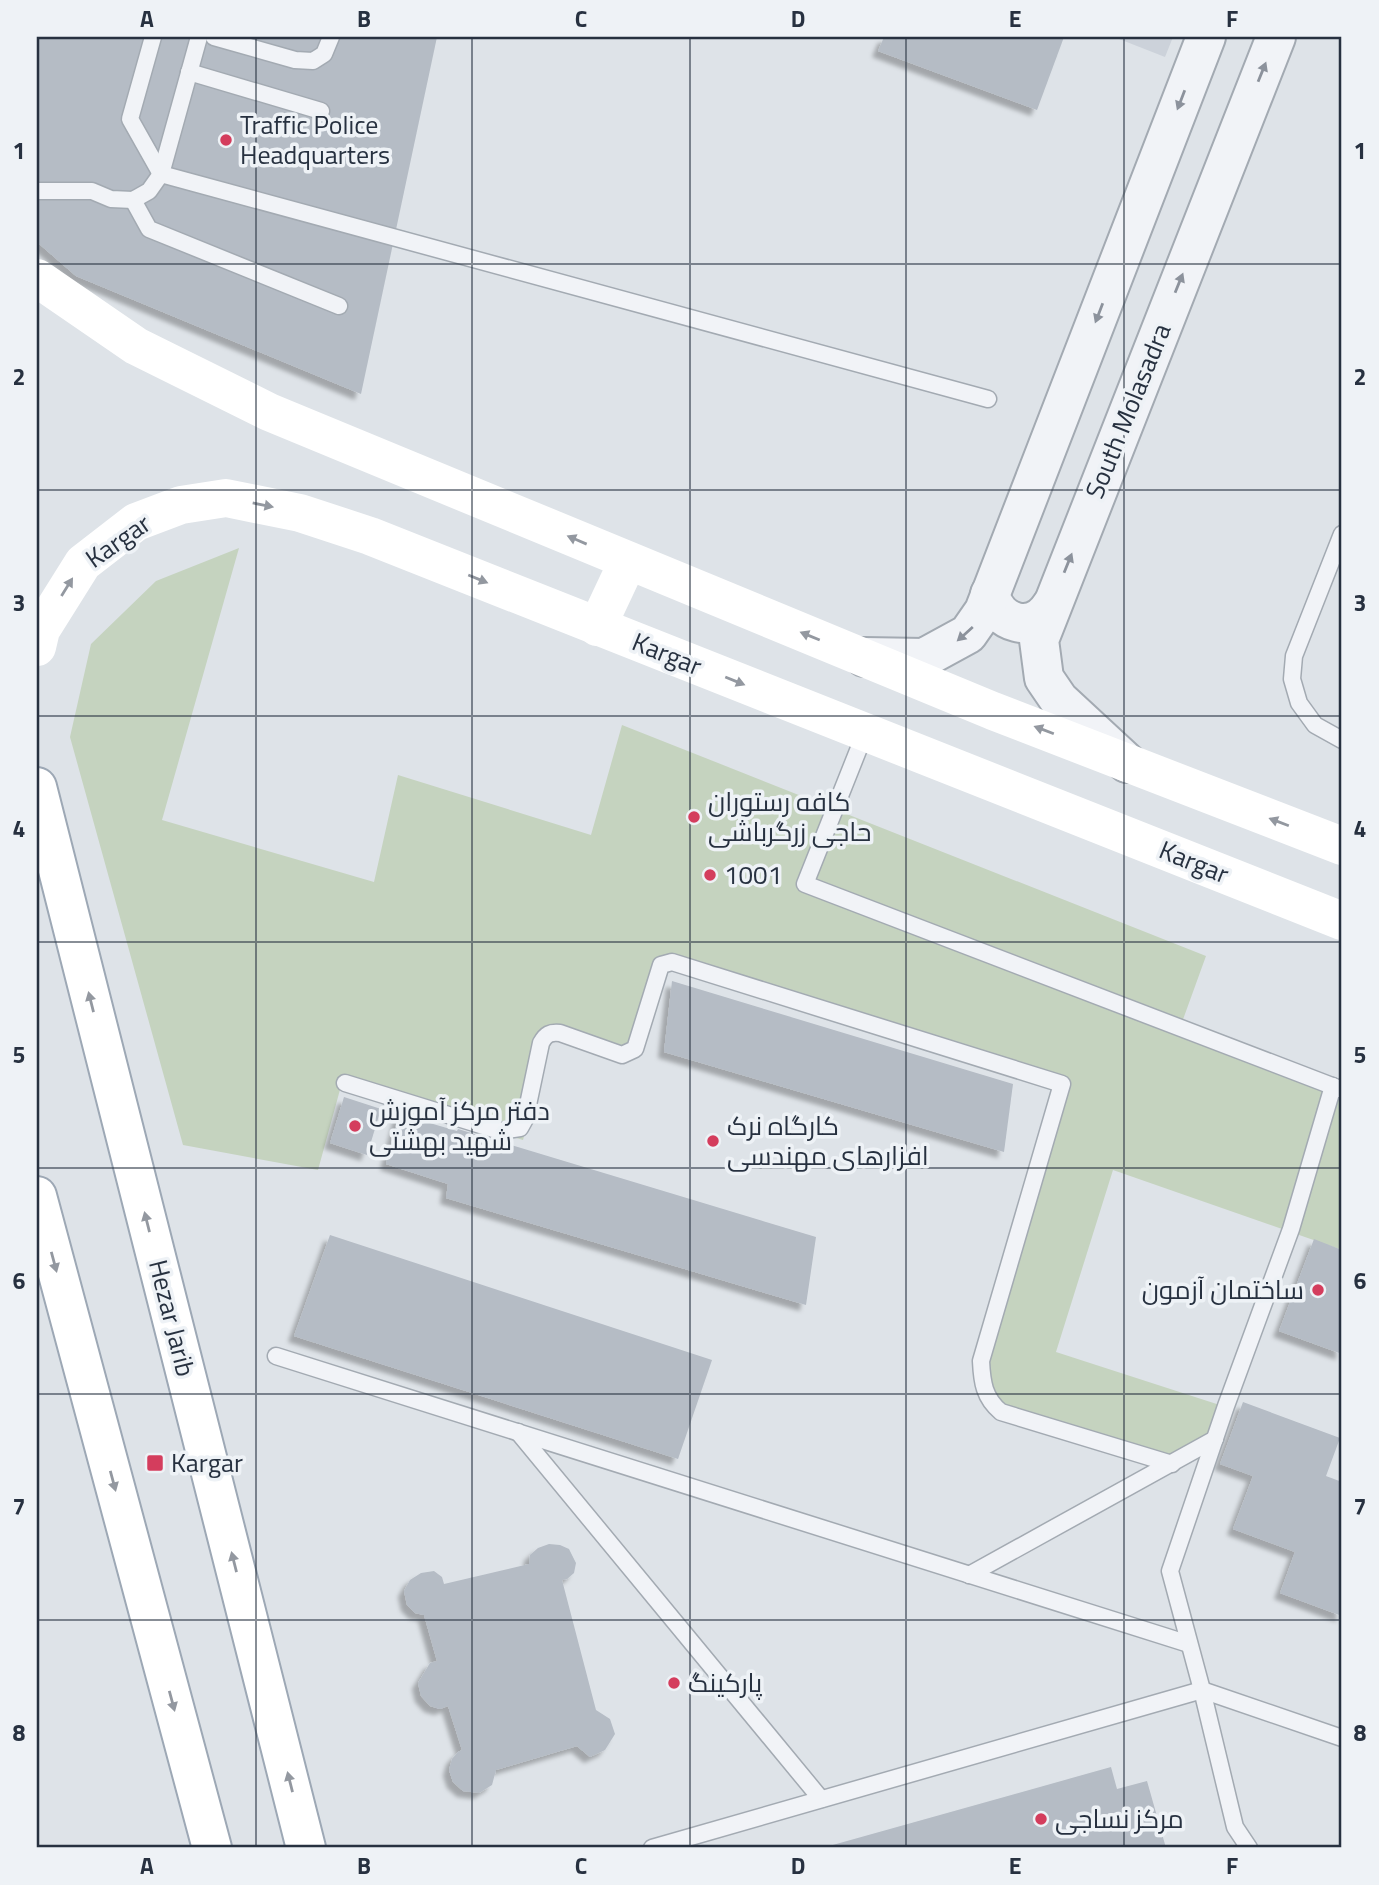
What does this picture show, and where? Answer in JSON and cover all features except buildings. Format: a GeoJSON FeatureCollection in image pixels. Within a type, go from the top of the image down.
{"type":"FeatureCollection","features":[{"type":"Feature","properties":{"kind":"main road"},"geometry":{"type":"LineString","coordinates":[[37,278],[136,346],[269,412],[993,711],[1342,846]]}},
{"type":"Feature","properties":{"kind":"main road","name":"Kargar"},"geometry":{"type":"LineString","coordinates":[[37,647],[41,630],[83,562],[136,522],[181,505],[226,498],[300,513],[370,536],[1342,921]]}},
{"type":"Feature","properties":{"kind":"main road"},"geometry":{"type":"LineString","coordinates":[[597,627],[628,561]]}},
{"type":"Feature","properties":{"kind":"main road","name":"Hezar Jarib"},"geometry":{"type":"LineString","coordinates":[[37,787],[306,1848]]}},
{"type":"Feature","properties":{"kind":"main road"},"geometry":{"type":"LineString","coordinates":[[1152,846],[1230,858],[1342,901]]}},
{"type":"Feature","properties":{"kind":"main road"},"geometry":{"type":"LineString","coordinates":[[37,1196],[212,1848]]}},
{"type":"Feature","properties":{"kind":"street"},"geometry":{"type":"LineString","coordinates":[[862,656],[924,658],[968,634],[984,611],[1206,37]]}},
{"type":"Feature","properties":{"kind":"street","name":"South Molasadra"},"geometry":{"type":"LineString","coordinates":[[1128,763],[1059,700],[1044,677],[1039,640],[1276,37]]}},
{"type":"Feature","properties":{"kind":"street"},"geometry":{"type":"LineString","coordinates":[[990,594],[1000,614],[1005,619],[1020,624],[1041,618],[1051,606]]}},
{"type":"Feature","properties":{"kind":"lane"},"geometry":{"type":"LineString","coordinates":[[153,37],[130,119],[160,174],[988,399]]}},
{"type":"Feature","properties":{"kind":"lane"},"geometry":{"type":"LineString","coordinates":[[37,191],[92,191],[111,199],[133,200],[149,191],[160,174],[199,37]]}},
{"type":"Feature","properties":{"kind":"lane"},"geometry":{"type":"LineString","coordinates":[[214,37],[295,60],[313,61],[324,54],[331,37]]}},
{"type":"Feature","properties":{"kind":"lane"},"geometry":{"type":"LineString","coordinates":[[189,72],[321,111]]}},
{"type":"Feature","properties":{"kind":"lane"},"geometry":{"type":"LineString","coordinates":[[133,200],[149,229],[339,306]]}},
{"type":"Feature","properties":{"kind":"lane"},"geometry":{"type":"LineString","coordinates":[[1342,534],[1294,656],[1292,679],[1299,704],[1315,725],[1342,740]]}},
{"type":"Feature","properties":{"kind":"lane"},"geometry":{"type":"LineString","coordinates":[[865,733],[805,884],[1338,1088],[1170,1571],[1235,1827],[1249,1848]]}},
{"type":"Feature","properties":{"kind":"lane"},"geometry":{"type":"LineString","coordinates":[[345,1083],[500,1131],[520,1128],[525,1119],[545,1035],[551,1032],[560,1033],[622,1055],[631,1053],[635,1049],[661,965],[672,962],[1062,1084],[981,1361],[985,1392],[990,1403],[1002,1412],[1172,1464]]}},
{"type":"Feature","properties":{"kind":"lane"},"geometry":{"type":"LineString","coordinates":[[276,1356],[1189,1644]]}},
{"type":"Feature","properties":{"kind":"lane"},"geometry":{"type":"LineString","coordinates":[[518,1432],[821,1799]]}},
{"type":"Feature","properties":{"kind":"lane"},"geometry":{"type":"LineString","coordinates":[[969,1575],[1215,1439]]}},
{"type":"Feature","properties":{"kind":"lane"},"geometry":{"type":"LineString","coordinates":[[652,1848],[1202,1690],[1342,1738]]}},
{"type":"Feature","properties":{"kind":"shaded area"},"geometry":{"type":"Polygon","coordinates":[[[1114,37],[1173,37],[1165,57],[1114,37]]]}},
{"type":"Feature","properties":{"kind":"green space"},"geometry":{"type":"Polygon","coordinates":[[[239,548],[162,820],[374,882],[398,775],[591,835],[622,725],[1206,956],[1181,1025],[1342,1085],[1342,1250],[1113,1170],[1056,1352],[1229,1408],[1216,1441],[1177,1463],[993,1402],[984,1358],[1065,1083],[662,963],[633,1060],[553,1036],[523,1140],[341,1086],[318,1170],[183,1145],[70,737],[91,644],[156,581],[239,548]]]}},
{"type":"Feature","properties":{"kind":"place","name":"Traffic Police Headquarters"},"geometry":{"type":"Point","coordinates":[226,140]}},
{"type":"Feature","properties":{"kind":"place","name":"کافه رستوران حاجی زرگرباشی"},"geometry":{"type":"Point","coordinates":[694,817]}},
{"type":"Feature","properties":{"kind":"place","name":"1001"},"geometry":{"type":"Point","coordinates":[710,875]}},
{"type":"Feature","properties":{"kind":"place","name":"دفتر مرکز آموزش شهید بهشتی"},"geometry":{"type":"Point","coordinates":[355,1126]}},
{"type":"Feature","properties":{"kind":"place","name":"کارگاه نرک افزارهای مهندسی"},"geometry":{"type":"Point","coordinates":[713,1141]}},
{"type":"Feature","properties":{"kind":"place","name":"ساختمان آزمون"},"geometry":{"type":"Point","coordinates":[1318,1290]}},
{"type":"Feature","properties":{"kind":"place","name":"Kargar"},"geometry":{"type":"Point","coordinates":[155,1463]}},
{"type":"Feature","properties":{"kind":"place","name":"پارکینگ"},"geometry":{"type":"Point","coordinates":[674,1683]}},
{"type":"Feature","properties":{"kind":"place","name":"مرکز نساجی"},"geometry":{"type":"Point","coordinates":[1041,1819]}}]}
